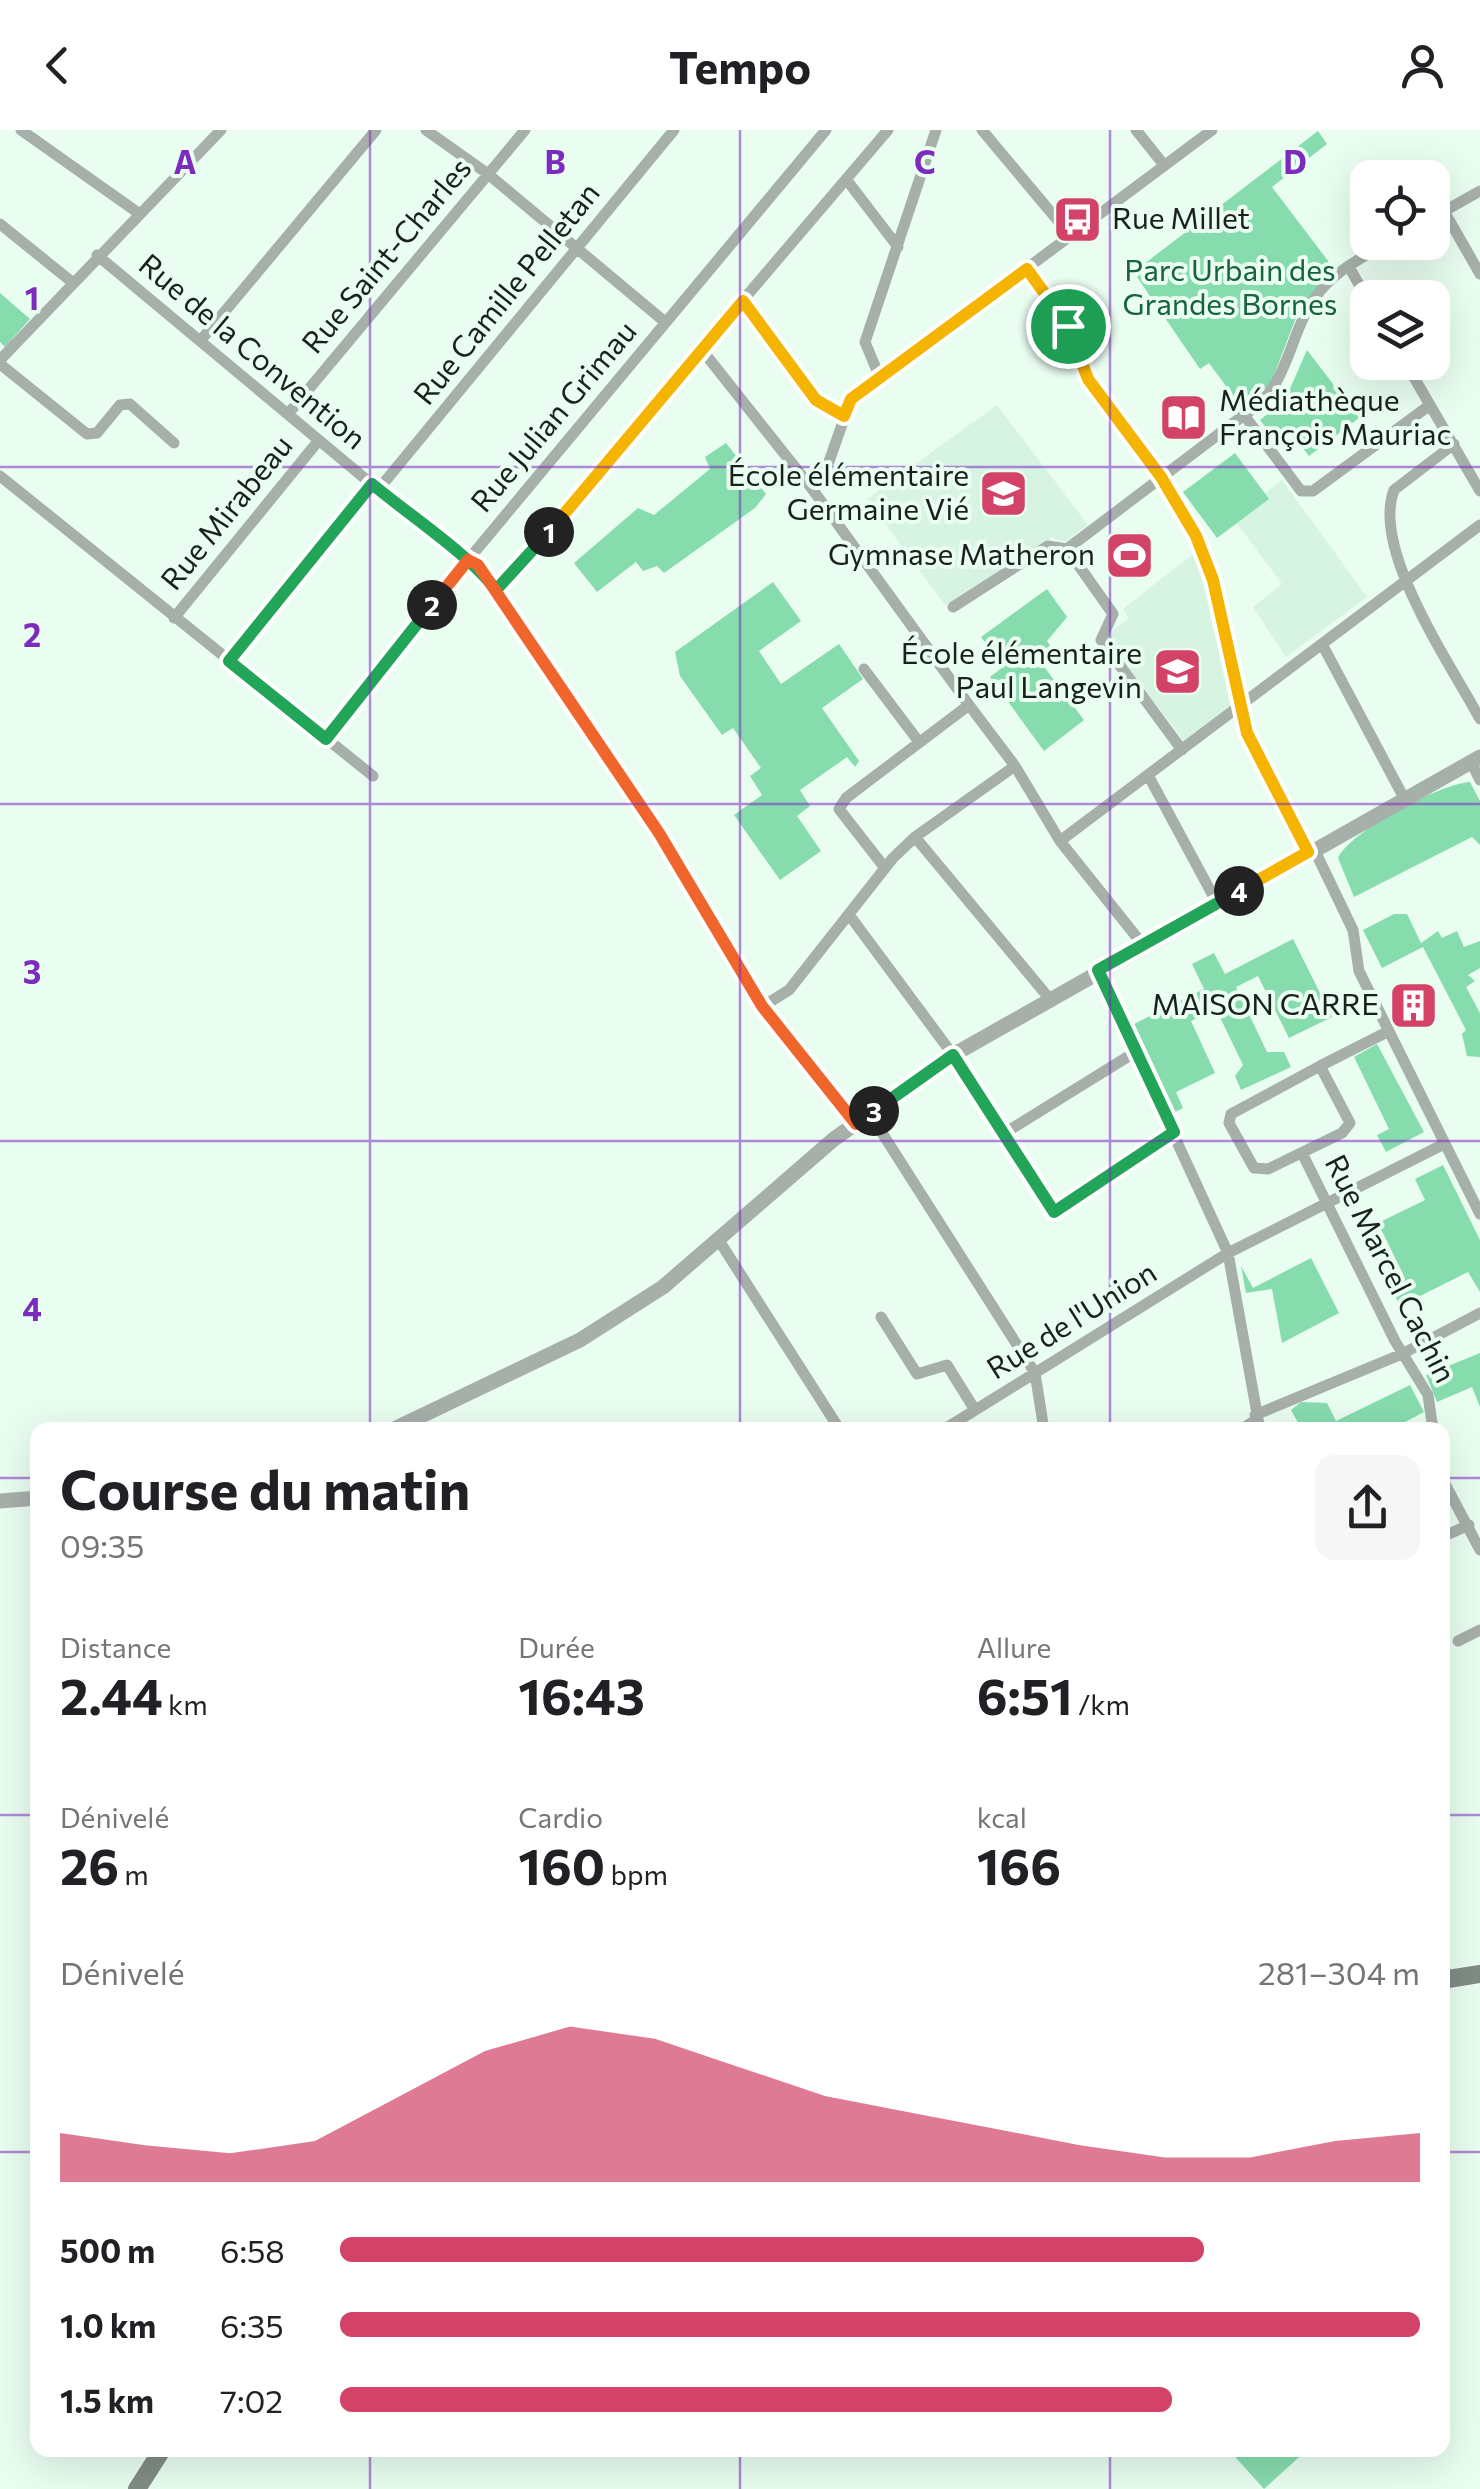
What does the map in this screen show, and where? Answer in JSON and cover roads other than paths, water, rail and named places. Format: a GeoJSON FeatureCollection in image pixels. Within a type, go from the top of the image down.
{"type":"FeatureCollection","features":[{"type":"Feature","properties":{"kind":"main road"},"geometry":{"type":"LineString","coordinates":[[1450,1979],[1480,1974]]}},
{"type":"Feature","properties":{"kind":"main road"},"geometry":{"type":"LineString","coordinates":[[138,2489],[158,2457]]}},
{"type":"Feature","properties":{"kind":"street"},"geometry":{"type":"LineString","coordinates":[[21,130],[138,212]]}},
{"type":"Feature","properties":{"kind":"street"},"geometry":{"type":"LineString","coordinates":[[197,130],[211,140]]}},
{"type":"Feature","properties":{"kind":"street"},"geometry":{"type":"LineString","coordinates":[[174,443],[130,404],[120,406],[97,433],[87,434],[0,362],[97,255],[221,130]]}},
{"type":"Feature","properties":{"kind":"street"},"geometry":{"type":"LineString","coordinates":[[201,340],[376,130]]}},
{"type":"Feature","properties":{"kind":"street"},"geometry":{"type":"LineString","coordinates":[[426,130],[488,174],[665,322]]}},
{"type":"Feature","properties":{"kind":"street","name":"Rue Saint-Charles"},"geometry":{"type":"LineString","coordinates":[[288,414],[524,130]]}},
{"type":"Feature","properties":{"kind":"street","name":"Rue Camille Pelletan"},"geometry":{"type":"LineString","coordinates":[[229,661],[674,130]]}},
{"type":"Feature","properties":{"kind":"street","name":"Rue Julian Grimau"},"geometry":{"type":"LineString","coordinates":[[326,739],[468,560],[826,130]]}},
{"type":"Feature","properties":{"kind":"street"},"geometry":{"type":"LineString","coordinates":[[496,590],[888,130]]}},
{"type":"Feature","properties":{"kind":"street"},"geometry":{"type":"LineString","coordinates":[[880,378],[865,342],[936,130]]}},
{"type":"Feature","properties":{"kind":"street"},"geometry":{"type":"LineString","coordinates":[[982,130],[1070,235]]}},
{"type":"Feature","properties":{"kind":"street"},"geometry":{"type":"LineString","coordinates":[[1136,130],[1164,165]]}},
{"type":"Feature","properties":{"kind":"street"},"geometry":{"type":"LineString","coordinates":[[810,486],[824,473],[851,399],[1212,130]]}},
{"type":"Feature","properties":{"kind":"street"},"geometry":{"type":"LineString","coordinates":[[846,179],[898,247]]}},
{"type":"Feature","properties":{"kind":"street"},"geometry":{"type":"LineString","coordinates":[[1450,208],[1480,190]]}},
{"type":"Feature","properties":{"kind":"street"},"geometry":{"type":"LineString","coordinates":[[0,224],[72,282]]}},
{"type":"Feature","properties":{"kind":"street"},"geometry":{"type":"LineString","coordinates":[[1450,232],[1480,274]]}},
{"type":"Feature","properties":{"kind":"street","name":"Rue de la Convention"},"geometry":{"type":"LineString","coordinates":[[97,255],[375,487],[478,565],[659,833],[762,1006],[863,1119],[1035,1373]]}},
{"type":"Feature","properties":{"kind":"street"},"geometry":{"type":"LineString","coordinates":[[1066,549],[1259,406],[1283,375],[1317,294],[1361,260]]}},
{"type":"Feature","properties":{"kind":"street"},"geometry":{"type":"LineString","coordinates":[[1349,268],[1356,280]]}},
{"type":"Feature","properties":{"kind":"street"},"geometry":{"type":"LineString","coordinates":[[1027,269],[1065,319],[1088,379],[1161,477],[1196,536],[1213,580],[1230,672],[1247,733],[1348,918],[1359,970],[1480,1214]]}},
{"type":"Feature","properties":{"kind":"street"},"geometry":{"type":"LineString","coordinates":[[743,301],[816,400],[844,416]]}},
{"type":"Feature","properties":{"kind":"street"},"geometry":{"type":"LineString","coordinates":[[702,350],[810,486],[1015,766],[1060,841],[1143,945]]}},
{"type":"Feature","properties":{"kind":"street"},"geometry":{"type":"LineString","coordinates":[[1416,380],[1480,491]]}},
{"type":"Feature","properties":{"kind":"street"},"geometry":{"type":"LineString","coordinates":[[1244,415],[1300,491],[1313,491],[1430,404]]}},
{"type":"Feature","properties":{"kind":"street","name":"Rue Mirabeau"},"geometry":{"type":"LineString","coordinates":[[174,618],[319,440]]}},
{"type":"Feature","properties":{"kind":"street"},"geometry":{"type":"LineString","coordinates":[[1454,444],[1394,490],[1390,501],[1394,556],[1480,719]]}},
{"type":"Feature","properties":{"kind":"street"},"geometry":{"type":"LineString","coordinates":[[0,476],[373,776]]}},
{"type":"Feature","properties":{"kind":"street"},"geometry":{"type":"LineString","coordinates":[[1060,841],[1480,525]]}},
{"type":"Feature","properties":{"kind":"street"},"geometry":{"type":"LineString","coordinates":[[954,607],[1048,546],[1066,549],[1113,614],[1101,640],[1182,750]]}},
{"type":"Feature","properties":{"kind":"street"},"geometry":{"type":"LineString","coordinates":[[1322,644],[1404,798]]}},
{"type":"Feature","properties":{"kind":"street"},"geometry":{"type":"LineString","coordinates":[[864,668],[920,742]]}},
{"type":"Feature","properties":{"kind":"street"},"geometry":{"type":"LineString","coordinates":[[885,868],[839,809],[846,798],[969,704]]}},
{"type":"Feature","properties":{"kind":"street"},"geometry":{"type":"LineString","coordinates":[[409,1422],[580,1340],[663,1287],[863,1119],[953,1055],[1475,759],[1480,780]]}},
{"type":"Feature","properties":{"kind":"street"},"geometry":{"type":"LineString","coordinates":[[762,1006],[789,990],[885,868],[915,837],[1015,766]]}},
{"type":"Feature","properties":{"kind":"street"},"geometry":{"type":"LineString","coordinates":[[1148,775],[1218,903]]}},
{"type":"Feature","properties":{"kind":"street"},"geometry":{"type":"LineString","coordinates":[[915,837],[1049,998]]}},
{"type":"Feature","properties":{"kind":"street"},"geometry":{"type":"LineString","coordinates":[[850,916],[953,1055],[1054,1212],[1174,1132]]}},
{"type":"Feature","properties":{"kind":"street"},"geometry":{"type":"LineString","coordinates":[[1098,970],[1228,1253],[1257,1422],[1480,1313]]}},
{"type":"Feature","properties":{"kind":"street"},"geometry":{"type":"LineString","coordinates":[[1320,1066],[1350,1124],[1342,1133],[1268,1169],[1254,1168],[1229,1123],[1232,1114],[1320,1066],[1389,1030]]}},
{"type":"Feature","properties":{"kind":"street"},"geometry":{"type":"LineString","coordinates":[[1003,1134],[1138,1051]]}},
{"type":"Feature","properties":{"kind":"street","name":"Rue de l'Union"},"geometry":{"type":"LineString","coordinates":[[955,1422],[1228,1253],[1444,1144]]}},
{"type":"Feature","properties":{"kind":"street","name":"Rue Marcel Cachin"},"geometry":{"type":"LineString","coordinates":[[1302,1153],[1432,1408],[1433,1422]]}},
{"type":"Feature","properties":{"kind":"street"},"geometry":{"type":"LineString","coordinates":[[718,1240],[835,1422]]}},
{"type":"Feature","properties":{"kind":"street"},"geometry":{"type":"LineString","coordinates":[[882,1317],[917,1374],[947,1365],[974,1410]]}},
{"type":"Feature","properties":{"kind":"street"},"geometry":{"type":"LineString","coordinates":[[1035,1373],[1043,1422]]}},
{"type":"Feature","properties":{"kind":"street"},"geometry":{"type":"LineString","coordinates":[[1450,1492],[1480,1550]]}},
{"type":"Feature","properties":{"kind":"street"},"geometry":{"type":"LineString","coordinates":[[0,1501],[30,1499]]}},
{"type":"Feature","properties":{"kind":"street"},"geometry":{"type":"LineString","coordinates":[[1450,1532],[1469,1524]]}},
{"type":"Feature","properties":{"kind":"street"},"geometry":{"type":"LineString","coordinates":[[1458,1641],[1480,1630]]}},
{"type":"Feature","properties":{"kind":"place","name":"Rue Millet"},"geometry":{"type":"Point","coordinates":[1077,219]}},
{"type":"Feature","properties":{"kind":"place","name":"Médiathèque François Mauriac"},"geometry":{"type":"Point","coordinates":[1184,418]}},
{"type":"Feature","properties":{"kind":"place","name":"École élémentaire Germaine Vié"},"geometry":{"type":"Point","coordinates":[1004,493]}},
{"type":"Feature","properties":{"kind":"place","name":"Gymnase Matheron"},"geometry":{"type":"Point","coordinates":[1130,555]}},
{"type":"Feature","properties":{"kind":"place","name":"École élémentaire Paul Langevin"},"geometry":{"type":"Point","coordinates":[1177,671]}},
{"type":"Feature","properties":{"kind":"place","name":"MAISON CARRE"},"geometry":{"type":"Point","coordinates":[1414,1005]}},
{"type":"Feature","properties":{"kind":"park label","name":"Parc Urbain des Grandes Bornes"},"geometry":{"type":"Point","coordinates":[1230,288]}}]}
